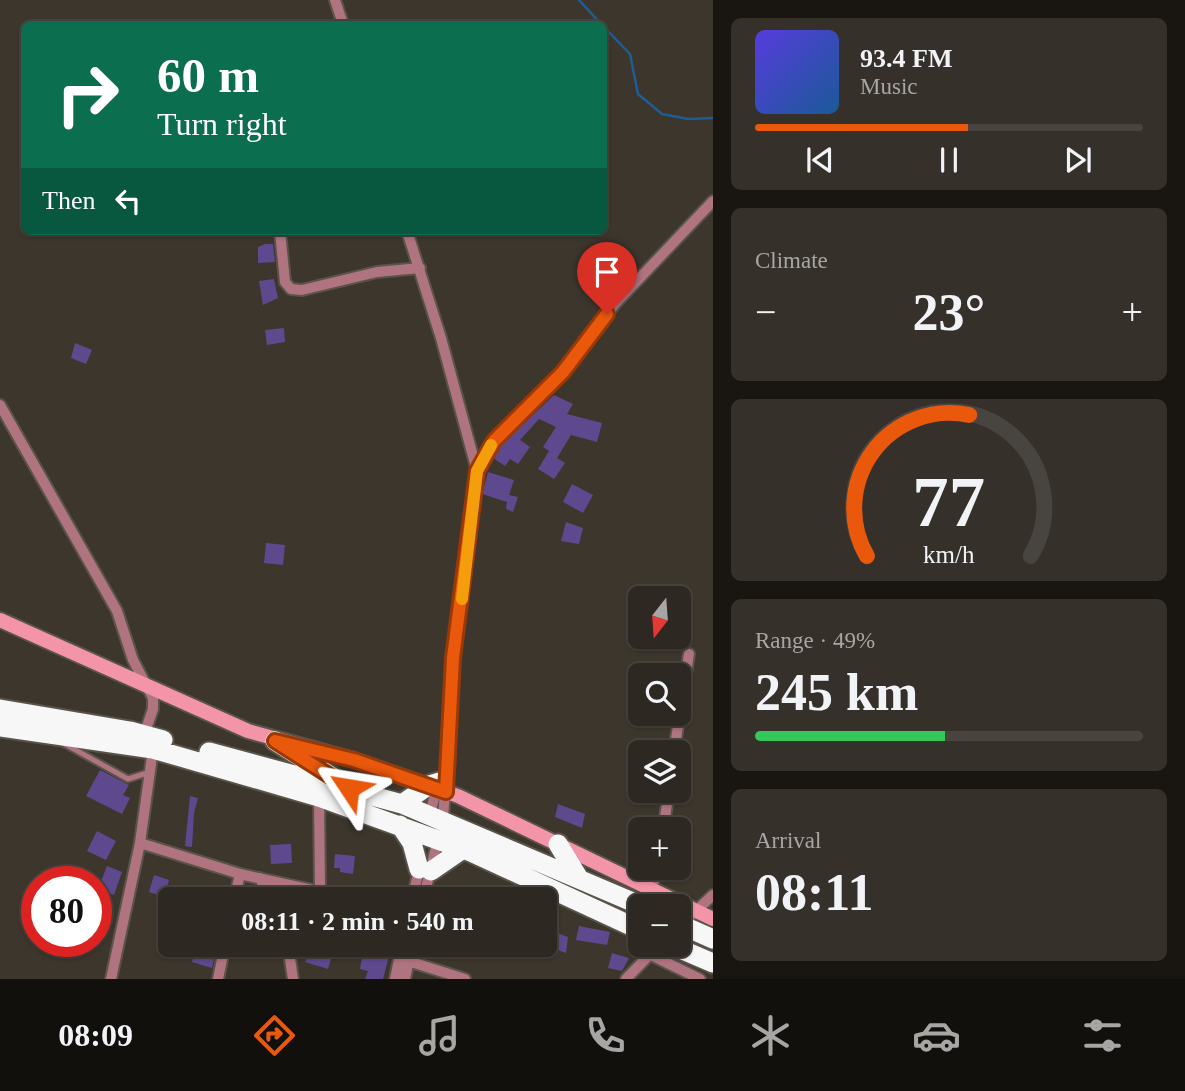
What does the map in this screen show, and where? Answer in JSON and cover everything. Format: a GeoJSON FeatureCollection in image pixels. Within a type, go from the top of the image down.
{"type":"FeatureCollection","features":[{"type":"Feature","properties":{"kind":"highway"},"geometry":{"type":"LineString","coordinates":[[0,709],[349,788],[402,804],[578,877],[631,894]]}},
{"type":"Feature","properties":{"kind":"highway"},"geometry":{"type":"LineString","coordinates":[[0,727],[149,742],[432,837],[628,925]]}},
{"type":"Feature","properties":{"kind":"highway"},"geometry":{"type":"LineString","coordinates":[[275,741],[349,788]]}},
{"type":"Feature","properties":{"kind":"highway"},"geometry":{"type":"LineString","coordinates":[[402,804],[442,786]]}},
{"type":"Feature","properties":{"kind":"highway"},"geometry":{"type":"LineString","coordinates":[[400,825],[425,870],[463,849]]}},
{"type":"Feature","properties":{"kind":"highway"},"geometry":{"type":"LineString","coordinates":[[558,844],[578,877]]}},
{"type":"Feature","properties":{"kind":"highway"},"geometry":{"type":"LineString","coordinates":[[691,924],[712,939]]}},
{"type":"Feature","properties":{"kind":"highway"},"geometry":{"type":"LineString","coordinates":[[691,954],[712,963]]}},
{"type":"Feature","properties":{"kind":"street"},"geometry":{"type":"LineString","coordinates":[[335,0],[342,21]]}},
{"type":"Feature","properties":{"kind":"street"},"geometry":{"type":"LineString","coordinates":[[424,887],[442,786],[453,658],[477,471],[494,441],[563,372],[615,304],[712,201]]}},
{"type":"Feature","properties":{"kind":"street"},"geometry":{"type":"LineString","coordinates":[[280,235],[285,282],[291,289],[302,290],[377,272],[420,268]]}},
{"type":"Feature","properties":{"kind":"street"},"geometry":{"type":"LineString","coordinates":[[408,235],[477,471]]}},
{"type":"Feature","properties":{"kind":"street"},"geometry":{"type":"LineString","coordinates":[[0,405],[105,587],[124,626],[143,682],[154,702],[149,742],[150,771],[140,843],[111,979]]}},
{"type":"Feature","properties":{"kind":"street"},"geometry":{"type":"LineString","coordinates":[[0,620],[275,741],[354,760],[442,786],[558,844],[639,894]]}},
{"type":"Feature","properties":{"kind":"street"},"geometry":{"type":"LineString","coordinates":[[676,740],[689,654]]}},
{"type":"Feature","properties":{"kind":"street"},"geometry":{"type":"LineString","coordinates":[[319,797],[320,887]]}},
{"type":"Feature","properties":{"kind":"street"},"geometry":{"type":"LineString","coordinates":[[140,843],[240,874],[302,887]]}},
{"type":"Feature","properties":{"kind":"street"},"geometry":{"type":"LineString","coordinates":[[418,887],[425,870]]}},
{"type":"Feature","properties":{"kind":"street"},"geometry":{"type":"LineString","coordinates":[[237,887],[240,874]]}},
{"type":"Feature","properties":{"kind":"street"},"geometry":{"type":"LineString","coordinates":[[260,878],[264,887]]}},
{"type":"Feature","properties":{"kind":"street"},"geometry":{"type":"LineString","coordinates":[[691,914],[712,895]]}},
{"type":"Feature","properties":{"kind":"street"},"geometry":{"type":"LineString","coordinates":[[691,920],[712,919]]}},
{"type":"Feature","properties":{"kind":"street"},"geometry":{"type":"LineString","coordinates":[[218,979],[223,957]]}},
{"type":"Feature","properties":{"kind":"street"},"geometry":{"type":"LineString","coordinates":[[291,957],[297,978]]}},
{"type":"Feature","properties":{"kind":"street"},"geometry":{"type":"LineString","coordinates":[[395,979],[400,957]]}},
{"type":"Feature","properties":{"kind":"street"},"geometry":{"type":"LineString","coordinates":[[405,979],[409,957]]}},
{"type":"Feature","properties":{"kind":"street"},"geometry":{"type":"LineString","coordinates":[[626,979],[646,957]]}},
{"type":"Feature","properties":{"kind":"street"},"geometry":{"type":"LineString","coordinates":[[655,957],[700,979]]}},
{"type":"Feature","properties":{"kind":"street"},"geometry":{"type":"LineString","coordinates":[[408,961],[465,979]]}},
{"type":"Feature","properties":{"kind":"lane"},"geometry":{"type":"LineString","coordinates":[[44,733],[128,779],[142,777],[150,771]]}},
{"type":"Feature","properties":{"kind":"building"},"geometry":{"type":"Polygon","coordinates":[[[273,244],[275,262],[258,263],[258,247],[273,244]]]}},
{"type":"Feature","properties":{"kind":"building"},"geometry":{"type":"Polygon","coordinates":[[[274,279],[278,298],[263,305],[259,281],[274,279]]]}},
{"type":"Feature","properties":{"kind":"building"},"geometry":{"type":"Polygon","coordinates":[[[284,328],[285,342],[267,345],[265,330],[284,328]]]}},
{"type":"Feature","properties":{"kind":"building"},"geometry":{"type":"Polygon","coordinates":[[[75,343],[92,350],[86,364],[71,358],[75,343]]]}},
{"type":"Feature","properties":{"kind":"building"},"geometry":{"type":"Polygon","coordinates":[[[554,395],[573,404],[567,414],[602,423],[597,442],[571,435],[557,458],[565,463],[554,479],[538,469],[549,451],[543,447],[556,427],[539,419],[520,440],[530,447],[518,464],[510,459],[505,466],[493,458],[500,446],[554,395]]]}},
{"type":"Feature","properties":{"kind":"building"},"geometry":{"type":"Polygon","coordinates":[[[488,472],[514,480],[509,495],[518,497],[513,512],[506,509],[507,502],[482,494],[488,472]]]}},
{"type":"Feature","properties":{"kind":"building"},"geometry":{"type":"Polygon","coordinates":[[[572,484],[593,495],[583,513],[563,502],[572,484]]]}},
{"type":"Feature","properties":{"kind":"building"},"geometry":{"type":"Polygon","coordinates":[[[566,522],[583,528],[579,544],[561,541],[566,522]]]}},
{"type":"Feature","properties":{"kind":"building"},"geometry":{"type":"Polygon","coordinates":[[[266,543],[285,545],[283,565],[264,563],[266,543]]]}},
{"type":"Feature","properties":{"kind":"building"},"geometry":{"type":"Polygon","coordinates":[[[100,770],[129,785],[123,795],[130,798],[122,814],[86,796],[100,770]]]}},
{"type":"Feature","properties":{"kind":"building"},"geometry":{"type":"Polygon","coordinates":[[[190,796],[198,798],[194,813],[192,847],[185,846],[190,796]]]}},
{"type":"Feature","properties":{"kind":"building"},"geometry":{"type":"Polygon","coordinates":[[[558,804],[585,814],[582,828],[555,817],[558,804]]]}},
{"type":"Feature","properties":{"kind":"building"},"geometry":{"type":"Polygon","coordinates":[[[97,831],[116,841],[106,860],[87,851],[97,831]]]}},
{"type":"Feature","properties":{"kind":"building"},"geometry":{"type":"Polygon","coordinates":[[[291,844],[292,863],[271,864],[270,845],[291,844]]]}},
{"type":"Feature","properties":{"kind":"building"},"geometry":{"type":"Polygon","coordinates":[[[335,854],[355,856],[353,874],[334,868],[335,854]]]}},
{"type":"Feature","properties":{"kind":"building"},"geometry":{"type":"Polygon","coordinates":[[[112,868],[122,872],[114,895],[112,894],[112,868]]]}},
{"type":"Feature","properties":{"kind":"building"},"geometry":{"type":"Polygon","coordinates":[[[154,875],[169,880],[167,887],[158,887],[158,895],[149,892],[154,875]]]}},
{"type":"Feature","properties":{"kind":"building"},"geometry":{"type":"Polygon","coordinates":[[[579,926],[610,932],[607,945],[576,940],[579,926]]]}},
{"type":"Feature","properties":{"kind":"building"},"geometry":{"type":"Polygon","coordinates":[[[557,933],[568,937],[566,953],[557,950],[557,933]]]}},
{"type":"Feature","properties":{"kind":"building"},"geometry":{"type":"Polygon","coordinates":[[[612,953],[629,958],[622,971],[608,968],[612,953]]]}},
{"type":"Feature","properties":{"kind":"building"},"geometry":{"type":"Polygon","coordinates":[[[193,957],[214,957],[212,968],[192,962],[193,957]]]}},
{"type":"Feature","properties":{"kind":"building"},"geometry":{"type":"Polygon","coordinates":[[[304,957],[332,957],[328,969],[305,962],[307,958],[304,957]]]}},
{"type":"Feature","properties":{"kind":"building"},"geometry":{"type":"Polygon","coordinates":[[[362,957],[389,957],[383,979],[365,979],[368,971],[360,969],[362,957]]]}},
{"type":"Feature","properties":{"kind":"waterway"},"geometry":{"type":"LineString","coordinates":[[579,0],[598,21]]}},
{"type":"Feature","properties":{"kind":"waterway"},"geometry":{"type":"LineString","coordinates":[[607,30],[630,54],[638,94],[662,114],[688,119],[713,118]]}},
{"type":"Feature","properties":{"kind":"slow traffic"},"geometry":{"type":"LineString","coordinates":[[462,599],[477,471],[491,445]]}},
{"type":"Feature","properties":{"kind":"route"},"geometry":{"type":"LineString","coordinates":[[349,788],[275,741],[354,760],[446,792],[444,773],[453,658],[477,471],[486,450],[563,372],[607,314]]}}]}
